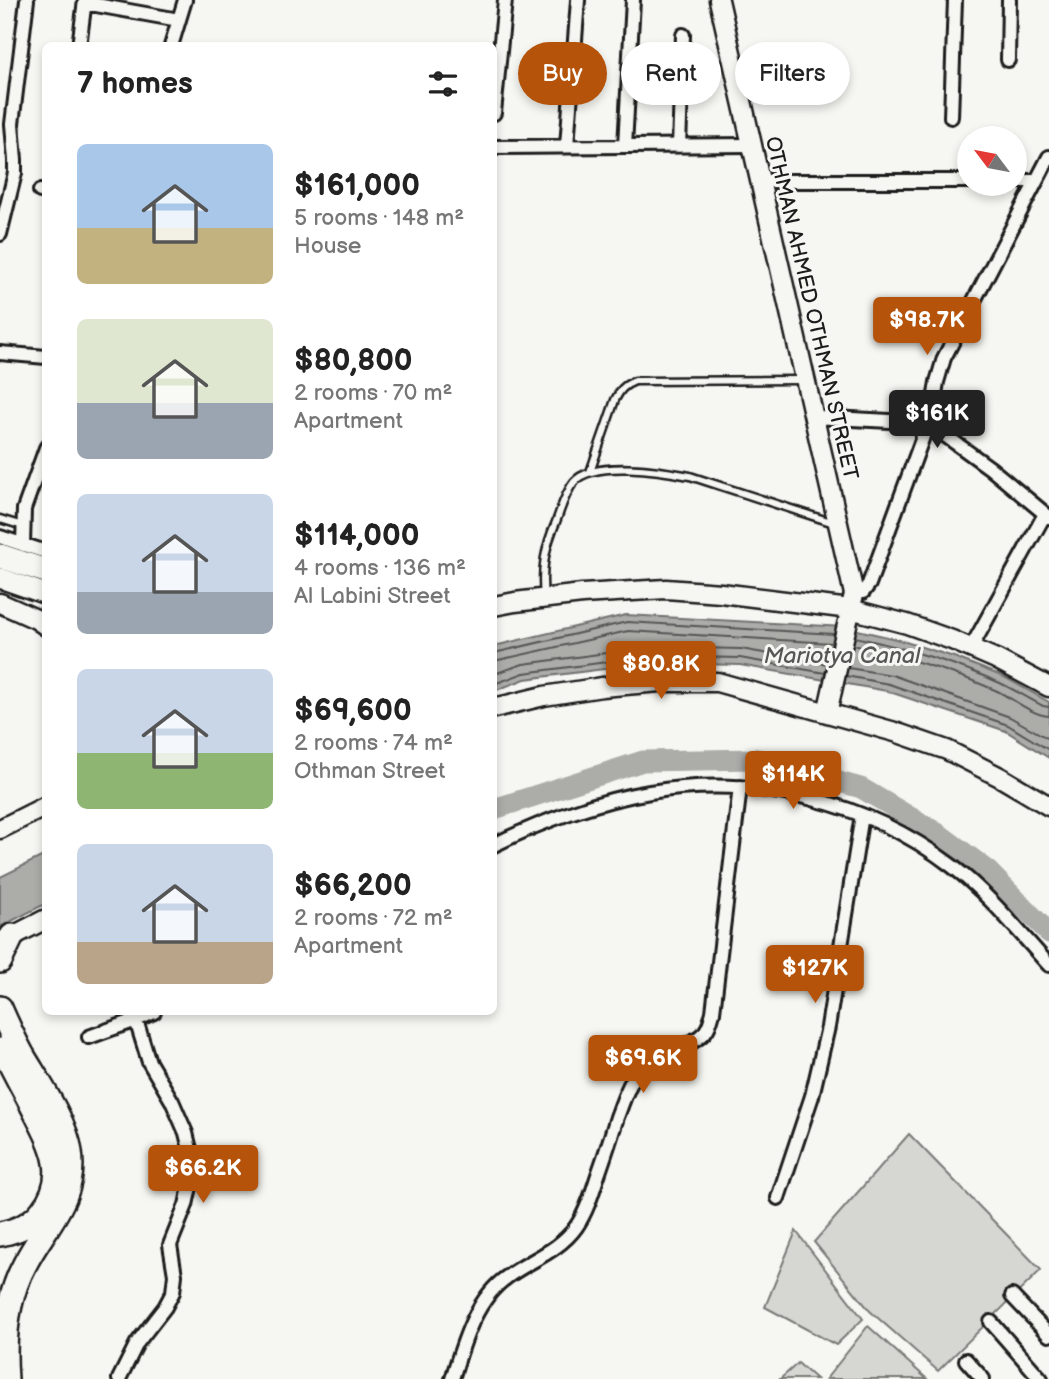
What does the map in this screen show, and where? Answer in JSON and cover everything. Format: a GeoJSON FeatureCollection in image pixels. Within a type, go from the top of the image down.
{"type":"FeatureCollection","features":[{"type":"Feature","properties":{"kind":"highway"},"geometry":{"type":"LineString","coordinates":[[0,556],[42,571]]}},
{"type":"Feature","properties":{"kind":"highway"},"geometry":{"type":"LineString","coordinates":[[0,961],[6,939]]}},
{"type":"Feature","properties":{"kind":"highway"},"geometry":{"type":"LineString","coordinates":[[0,1007],[61,1125],[70,1151],[71,1170],[67,1194],[24,1265],[13,1290],[7,1317],[4,1356],[6,1379]]}},
{"type":"Feature","properties":{"kind":"highway"},"geometry":{"type":"LineString","coordinates":[[0,1050],[9,1061],[53,1145],[58,1164],[57,1184],[50,1202],[37,1217],[21,1228],[0,1234]]}},
{"type":"Feature","properties":{"kind":"main road","name":"OTHMAN AHMED OTHMAN STREET"},"geometry":{"type":"LineString","coordinates":[[719,0],[838,525],[850,610]]}},
{"type":"Feature","properties":{"kind":"main road"},"geometry":{"type":"LineString","coordinates":[[0,578],[42,593]]}},
{"type":"Feature","properties":{"kind":"main road"},"geometry":{"type":"LineString","coordinates":[[497,604],[639,590],[694,590],[850,610],[907,624],[971,648],[1049,687]]}},
{"type":"Feature","properties":{"kind":"main road"},"geometry":{"type":"LineString","coordinates":[[0,603],[42,624]]}},
{"type":"Feature","properties":{"kind":"main road"},"geometry":{"type":"LineString","coordinates":[[828,707],[850,610]]}},
{"type":"Feature","properties":{"kind":"main road"},"geometry":{"type":"LineString","coordinates":[[497,707],[544,696],[602,687],[660,682],[717,682],[828,707],[947,750],[1049,806]]}},
{"type":"Feature","properties":{"kind":"main road"},"geometry":{"type":"LineString","coordinates":[[0,829],[40,809]]}},
{"type":"Feature","properties":{"kind":"main road"},"geometry":{"type":"LineString","coordinates":[[6,939],[42,921]]}},
{"type":"Feature","properties":{"kind":"street"},"geometry":{"type":"LineString","coordinates":[[0,234],[15,173],[12,124],[27,0]]}},
{"type":"Feature","properties":{"kind":"street"},"geometry":{"type":"LineString","coordinates":[[172,42],[185,0]]}},
{"type":"Feature","properties":{"kind":"street"},"geometry":{"type":"LineString","coordinates":[[497,82],[505,0]]}},
{"type":"Feature","properties":{"kind":"street"},"geometry":{"type":"LineString","coordinates":[[567,146],[578,0]]}},
{"type":"Feature","properties":{"kind":"street"},"geometry":{"type":"LineString","coordinates":[[625,146],[634,0]]}},
{"type":"Feature","properties":{"kind":"street"},"geometry":{"type":"LineString","coordinates":[[951,117],[955,0]]}},
{"type":"Feature","properties":{"kind":"street"},"geometry":{"type":"LineString","coordinates":[[1008,60],[1009,0]]}},
{"type":"Feature","properties":{"kind":"street"},"geometry":{"type":"LineString","coordinates":[[80,42],[85,1],[179,20]]}},
{"type":"Feature","properties":{"kind":"street"},"geometry":{"type":"LineString","coordinates":[[679,146],[683,35]]}},
{"type":"Feature","properties":{"kind":"street"},"geometry":{"type":"LineString","coordinates":[[497,147],[751,145]]}},
{"type":"Feature","properties":{"kind":"street"},"geometry":{"type":"LineString","coordinates":[[850,610],[869,584],[928,423],[944,358],[1049,157]]}},
{"type":"Feature","properties":{"kind":"street"},"geometry":{"type":"LineString","coordinates":[[760,181],[957,181]]}},
{"type":"Feature","properties":{"kind":"street"},"geometry":{"type":"LineString","coordinates":[[1027,181],[1036,181]]}},
{"type":"Feature","properties":{"kind":"street"},"geometry":{"type":"LineString","coordinates":[[0,353],[42,357]]}},
{"type":"Feature","properties":{"kind":"street"},"geometry":{"type":"LineString","coordinates":[[814,417],[928,423],[990,468],[1047,515],[971,648]]}},
{"type":"Feature","properties":{"kind":"street"},"geometry":{"type":"LineString","coordinates":[[23,545],[23,509],[42,459]]}},
{"type":"Feature","properties":{"kind":"street"},"geometry":{"type":"LineString","coordinates":[[0,537],[42,551]]}},
{"type":"Feature","properties":{"kind":"street"},"geometry":{"type":"LineString","coordinates":[[452,1379],[470,1328],[493,1289],[506,1277],[559,1245],[576,1227],[590,1201],[624,1098],[637,1073],[650,1061],[692,1041],[710,1026],[740,787]]}},
{"type":"Feature","properties":{"kind":"street"},"geometry":{"type":"LineString","coordinates":[[497,843],[518,832],[617,799],[650,792],[683,788],[740,787],[823,801],[862,815],[910,838],[954,867],[974,884],[1049,965]]}},
{"type":"Feature","properties":{"kind":"street"},"geometry":{"type":"LineString","coordinates":[[778,1198],[812,1096],[823,1050],[862,815]]}},
{"type":"Feature","properties":{"kind":"street"},"geometry":{"type":"LineString","coordinates":[[89,1037],[147,1015]]}},
{"type":"Feature","properties":{"kind":"street"},"geometry":{"type":"LineString","coordinates":[[119,1379],[137,1343],[173,1292],[175,1275],[170,1245],[186,1205],[192,1178],[186,1132],[172,1101],[149,1062],[136,1020]]}},
{"type":"Feature","properties":{"kind":"street"},"geometry":{"type":"LineString","coordinates":[[1012,1296],[1049,1335]]}},
{"type":"Feature","properties":{"kind":"street"},"geometry":{"type":"LineString","coordinates":[[991,1322],[1041,1379]]}},
{"type":"Feature","properties":{"kind":"street"},"geometry":{"type":"LineString","coordinates":[[966,1360],[983,1379]]}},
{"type":"Feature","properties":{"kind":"lane"},"geometry":{"type":"LineString","coordinates":[[590,472],[615,400],[626,385],[635,382],[805,380]]}},
{"type":"Feature","properties":{"kind":"lane"},"geometry":{"type":"LineString","coordinates":[[544,598],[543,567],[549,538],[574,482],[590,472],[630,469],[680,474],[838,525]]}},
{"type":"Feature","properties":{"kind":"lane"},"geometry":{"type":"LineString","coordinates":[[0,519],[23,526]]}},
{"type":"Feature","properties":{"kind":"shaded area"},"geometry":{"type":"Polygon","coordinates":[[[909,1134],[1041,1270],[938,1371],[870,1311],[814,1242],[909,1134]]]}},
{"type":"Feature","properties":{"kind":"shaded area"},"geometry":{"type":"Polygon","coordinates":[[[796,1231],[863,1319],[836,1345],[765,1307],[796,1231]]]}},
{"type":"Feature","properties":{"kind":"shaded area"},"geometry":{"type":"Polygon","coordinates":[[[868,1326],[927,1379],[826,1379],[868,1326]]]}},
{"type":"Feature","properties":{"kind":"shaded area"},"geometry":{"type":"Polygon","coordinates":[[[798,1363],[816,1379],[780,1379],[798,1363]]]}},
{"type":"Feature","properties":{"kind":"water","name":"Mariotya Canal"},"geometry":{"type":"Polygon","coordinates":[[[626,615],[845,627],[954,657],[1004,677],[1049,702],[1049,758],[1006,731],[887,691],[740,665],[652,663],[525,679],[497,690],[497,645],[626,615]]]}},
{"type":"Feature","properties":{"kind":"water"},"geometry":{"type":"Polygon","coordinates":[[[42,856],[42,906],[0,927],[0,877],[42,856]]]}},
{"type":"Feature","properties":{"kind":"waterway"},"geometry":{"type":"LineString","coordinates":[[497,808],[643,761],[757,759],[861,788],[939,834],[986,869],[1049,933]]}}]}
